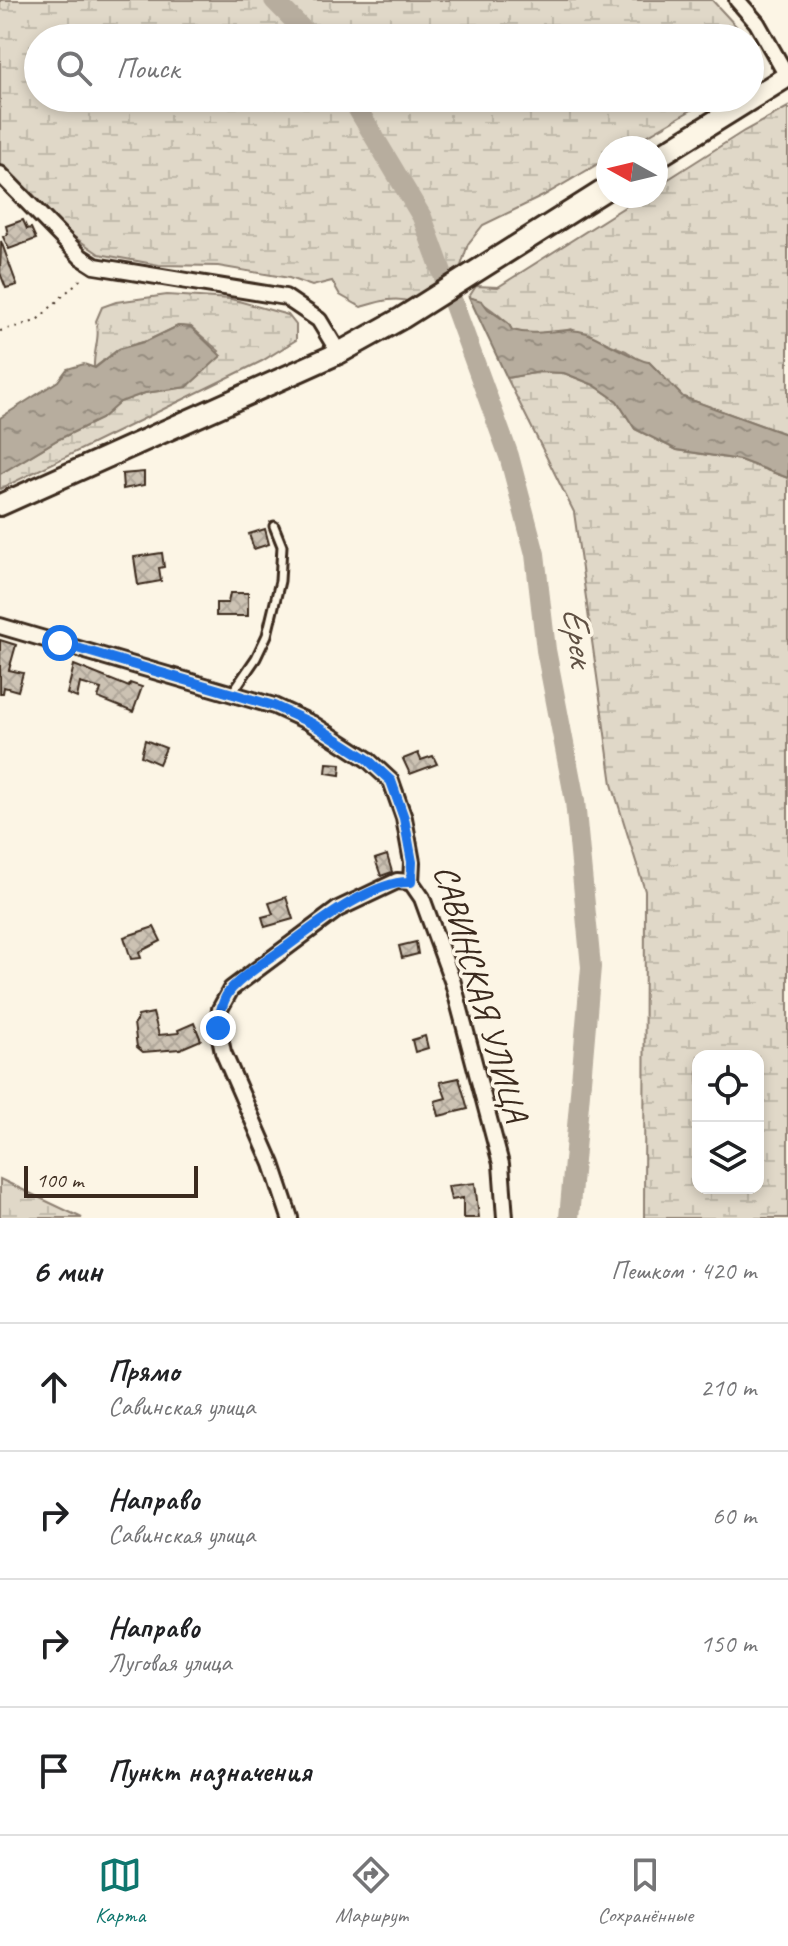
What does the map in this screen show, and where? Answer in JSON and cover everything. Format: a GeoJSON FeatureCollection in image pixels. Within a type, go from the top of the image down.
{"type":"FeatureCollection","features":[{"type":"Feature","properties":{"kind":"street"},"geometry":{"type":"LineString","coordinates":[[737,0],[758,24]]}},
{"type":"Feature","properties":{"kind":"street"},"geometry":{"type":"LineString","coordinates":[[764,35],[788,76],[764,91]]}},
{"type":"Feature","properties":{"kind":"street"},"geometry":{"type":"LineString","coordinates":[[668,151],[730,112]]}},
{"type":"Feature","properties":{"kind":"street"},"geometry":{"type":"LineString","coordinates":[[0,174],[81,257],[95,266],[285,297],[319,320],[339,353]]}},
{"type":"Feature","properties":{"kind":"street"},"geometry":{"type":"LineString","coordinates":[[0,505],[339,353],[402,318],[596,195]]}},
{"type":"Feature","properties":{"kind":"street","name":"САВИНСКАЯ УЛИЦА"},"geometry":{"type":"LineString","coordinates":[[0,626],[274,706],[311,723],[367,759],[391,781],[404,818],[412,862],[411,882],[422,898],[453,983],[501,1164],[505,1218]]}},
{"type":"Feature","properties":{"kind":"street"},"geometry":{"type":"LineString","coordinates":[[290,1218],[272,1164],[223,1052],[218,1028],[220,1009],[231,989],[338,909],[397,881],[411,882]]}},
{"type":"Feature","properties":{"kind":"lane"},"geometry":{"type":"LineString","coordinates":[[232,693],[256,658],[267,635],[280,581],[282,546],[274,526]]}},
{"type":"Feature","properties":{"kind":"path"},"geometry":{"type":"LineString","coordinates":[[0,331],[36,321],[95,266]]}},
{"type":"Feature","properties":{"kind":"green space"},"geometry":{"type":"Polygon","coordinates":[[[0,0],[712,0],[734,24],[24,24],[24,112],[688,112],[647,136],[596,136],[596,165],[543,196],[483,225],[468,244],[461,266],[411,302],[392,300],[361,307],[340,295],[332,281],[312,286],[289,278],[218,266],[159,265],[99,254],[70,234],[29,190],[0,182],[0,0]]]}},
{"type":"Feature","properties":{"kind":"green space"},"geometry":{"type":"Polygon","coordinates":[[[788,107],[788,435],[683,397],[649,362],[642,362],[626,351],[571,329],[552,334],[527,334],[512,330],[493,310],[469,297],[476,286],[498,287],[623,208],[668,208],[668,179],[788,107]]]}},
{"type":"Feature","properties":{"kind":"green space"},"geometry":{"type":"Polygon","coordinates":[[[167,295],[231,299],[288,315],[296,325],[296,340],[262,361],[0,489],[0,474],[57,440],[101,419],[120,402],[145,393],[187,387],[219,351],[191,327],[178,326],[147,341],[119,349],[94,368],[98,333],[96,321],[102,307],[167,295]]]}},
{"type":"Feature","properties":{"kind":"green space"},"geometry":{"type":"Polygon","coordinates":[[[540,372],[564,373],[594,385],[617,401],[635,429],[677,450],[740,460],[788,478],[788,1218],[644,1218],[645,891],[612,784],[574,512],[507,378],[540,372]]]}},
{"type":"Feature","properties":{"kind":"green space"},"geometry":{"type":"Polygon","coordinates":[[[0,1179],[82,1218],[0,1218],[0,1179]]]}},
{"type":"Feature","properties":{"kind":"water"},"geometry":{"type":"Polygon","coordinates":[[[469,297],[482,301],[512,330],[587,333],[649,362],[683,397],[788,435],[788,478],[740,460],[677,450],[635,429],[617,401],[594,385],[564,373],[540,372],[507,378],[469,297]]]}},
{"type":"Feature","properties":{"kind":"water"},"geometry":{"type":"Polygon","coordinates":[[[178,326],[191,327],[221,356],[187,387],[145,393],[120,402],[101,419],[57,440],[0,474],[0,418],[58,381],[67,369],[84,364],[95,368],[119,349],[147,341],[178,326]]]}},
{"type":"Feature","properties":{"kind":"building"},"geometry":{"type":"Polygon","coordinates":[[[23,220],[36,239],[9,249],[3,237],[8,234],[6,226],[23,220]]]}},
{"type":"Feature","properties":{"kind":"building"},"geometry":{"type":"Polygon","coordinates":[[[1,241],[17,285],[6,288],[0,273],[1,241]]]}},
{"type":"Feature","properties":{"kind":"building"},"geometry":{"type":"Polygon","coordinates":[[[144,472],[144,485],[123,489],[122,474],[144,472]]]}},
{"type":"Feature","properties":{"kind":"building"},"geometry":{"type":"Polygon","coordinates":[[[265,529],[269,544],[254,549],[249,534],[265,529]]]}},
{"type":"Feature","properties":{"kind":"building"},"geometry":{"type":"Polygon","coordinates":[[[162,553],[164,567],[159,568],[161,581],[138,585],[134,557],[162,553]]]}},
{"type":"Feature","properties":{"kind":"building"},"geometry":{"type":"Polygon","coordinates":[[[230,593],[248,593],[248,616],[216,616],[216,603],[228,603],[230,593]]]}},
{"type":"Feature","properties":{"kind":"building"},"geometry":{"type":"Polygon","coordinates":[[[0,640],[16,645],[9,670],[23,673],[18,691],[4,687],[3,693],[0,693],[0,640]]]}},
{"type":"Feature","properties":{"kind":"building"},"geometry":{"type":"Polygon","coordinates":[[[74,665],[129,687],[130,683],[142,687],[133,712],[98,698],[101,689],[80,683],[77,698],[67,694],[74,665]]]}},
{"type":"Feature","properties":{"kind":"building"},"geometry":{"type":"Polygon","coordinates":[[[145,740],[166,748],[159,764],[141,756],[145,740]]]}},
{"type":"Feature","properties":{"kind":"building"},"geometry":{"type":"Polygon","coordinates":[[[418,753],[421,760],[433,756],[437,764],[410,774],[403,759],[418,753]]]}},
{"type":"Feature","properties":{"kind":"building"},"geometry":{"type":"Polygon","coordinates":[[[327,763],[341,764],[340,775],[326,773],[327,763]]]}},
{"type":"Feature","properties":{"kind":"building"},"geometry":{"type":"Polygon","coordinates":[[[387,855],[392,872],[381,876],[375,859],[387,855]]]}},
{"type":"Feature","properties":{"kind":"building"},"geometry":{"type":"Polygon","coordinates":[[[286,897],[293,919],[265,927],[262,917],[273,914],[269,903],[286,897]]]}},
{"type":"Feature","properties":{"kind":"building"},"geometry":{"type":"Polygon","coordinates":[[[154,927],[161,941],[139,952],[141,958],[131,959],[124,937],[154,927]]]}},
{"type":"Feature","properties":{"kind":"building"},"geometry":{"type":"Polygon","coordinates":[[[416,942],[418,954],[402,958],[399,946],[416,942]]]}},
{"type":"Feature","properties":{"kind":"building"},"geometry":{"type":"Polygon","coordinates":[[[153,1013],[159,1035],[179,1033],[178,1030],[194,1023],[201,1040],[180,1049],[143,1052],[137,1047],[134,1023],[138,1016],[153,1013]]]}},
{"type":"Feature","properties":{"kind":"building"},"geometry":{"type":"Polygon","coordinates":[[[425,1036],[428,1048],[415,1052],[412,1040],[425,1036]]]}},
{"type":"Feature","properties":{"kind":"building"},"geometry":{"type":"Polygon","coordinates":[[[459,1078],[468,1109],[439,1116],[435,1101],[446,1098],[440,1082],[459,1078]]]}},
{"type":"Feature","properties":{"kind":"building"},"geometry":{"type":"Polygon","coordinates":[[[475,1183],[479,1218],[463,1218],[463,1198],[451,1200],[448,1186],[475,1183]]]}},
{"type":"Feature","properties":{"kind":"waterway","name":"Ерек"},"geometry":{"type":"LineString","coordinates":[[274,0],[297,24]]}},
{"type":"Feature","properties":{"kind":"waterway","name":"Ерек"},"geometry":{"type":"LineString","coordinates":[[359,112],[422,217],[509,456],[535,554],[546,650],[575,801],[591,967],[569,1218]]}},
{"type":"Feature","properties":{"kind":"route"},"geometry":{"type":"LineString","coordinates":[[60,643],[274,706],[311,723],[367,759],[391,781],[404,818],[412,862],[411,882],[397,881],[338,909],[264,962],[231,989],[220,1009],[218,1028]]}}]}
